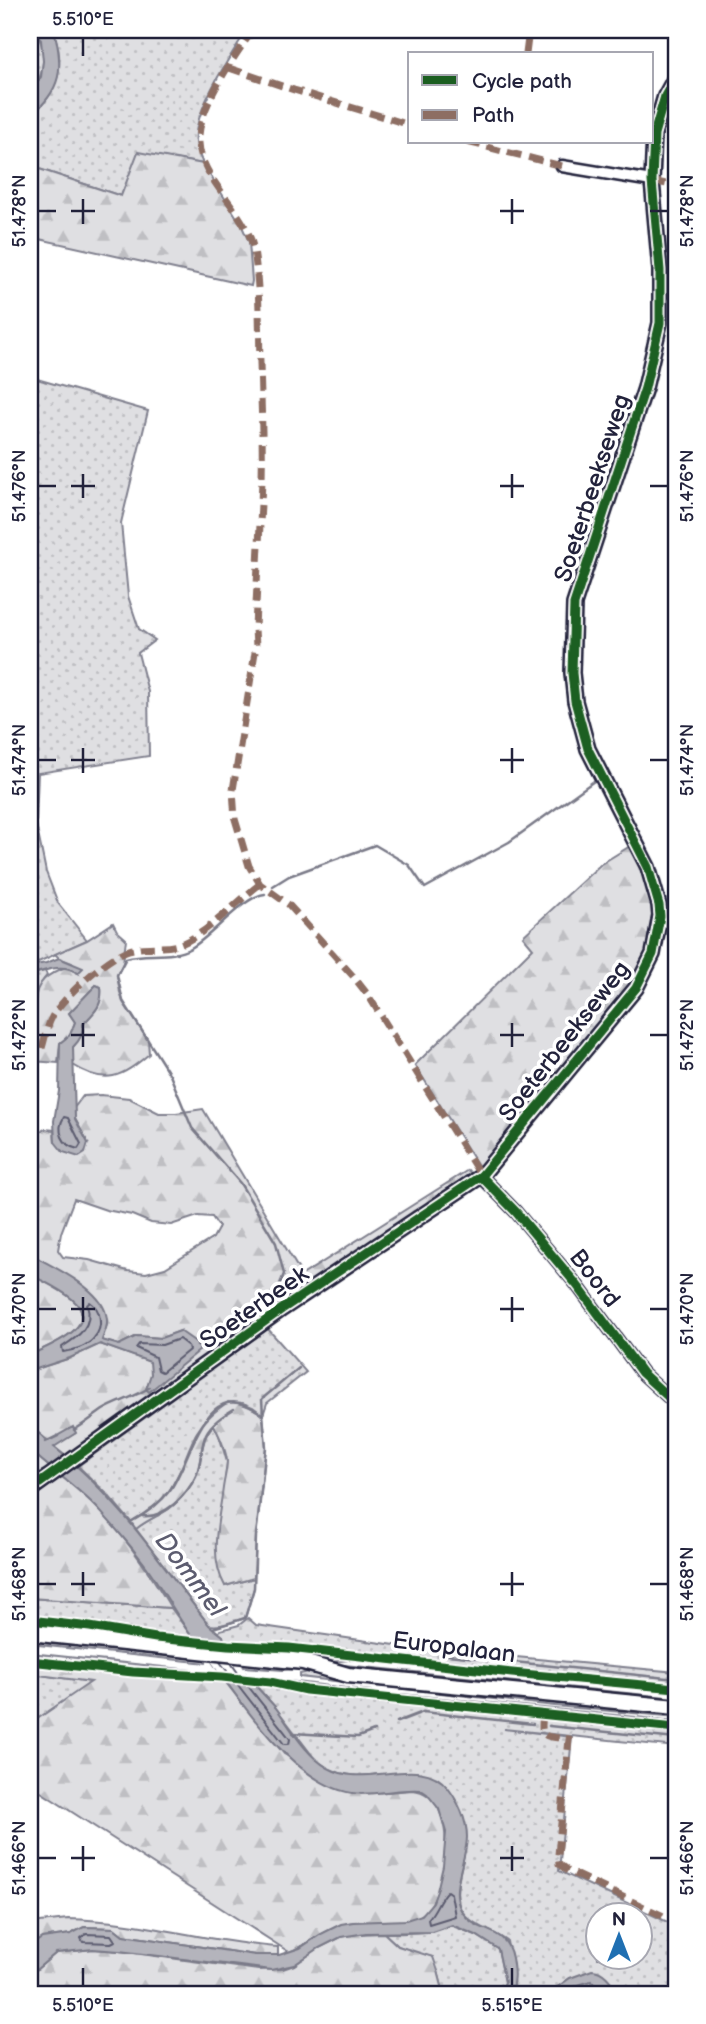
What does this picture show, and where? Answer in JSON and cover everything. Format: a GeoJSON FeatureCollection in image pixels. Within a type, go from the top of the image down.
{"type":"FeatureCollection","features":[{"type":"Feature","properties":{"kind":"main road","name":"Europalaan"},"geometry":{"type":"LineString","coordinates":[[30,1633],[303,1662],[348,1675],[676,1707]]}},
{"type":"Feature","properties":{"kind":"street","name":"Soeterbeekseweg"},"geometry":{"type":"LineString","coordinates":[[654,134],[665,96],[676,76]]}},
{"type":"Feature","properties":{"kind":"street","name":"Soeterbeekseweg"},"geometry":{"type":"LineString","coordinates":[[481,1176],[636,988],[653,954],[660,916],[648,867],[589,749],[575,701],[572,673],[574,604],[645,388],[660,323],[660,270],[652,181],[654,144]]}},
{"type":"Feature","properties":{"kind":"street"},"geometry":{"type":"LineString","coordinates":[[562,166],[652,181]]}},
{"type":"Feature","properties":{"kind":"street","name":"Boord"},"geometry":{"type":"LineString","coordinates":[[481,1176],[516,1212],[577,1285],[642,1373],[676,1404]]}},
{"type":"Feature","properties":{"kind":"street","name":"Soeterbeek"},"geometry":{"type":"LineString","coordinates":[[30,1490],[282,1309],[481,1176]]}},
{"type":"Feature","properties":{"kind":"green space"},"geometry":{"type":"Polygon","coordinates":[[[30,30],[35,30],[39,37],[43,62],[39,79],[30,93],[30,30]]]}},
{"type":"Feature","properties":{"kind":"green space"},"geometry":{"type":"Polygon","coordinates":[[[53,30],[247,30],[203,107],[196,141],[203,164],[139,153],[121,196],[30,166],[30,116],[48,98],[59,66],[53,30]]]}},
{"type":"Feature","properties":{"kind":"green space"},"geometry":{"type":"Polygon","coordinates":[[[138,152],[203,164],[241,224],[249,242],[251,286],[30,237],[30,166],[121,196],[138,152]]]}},
{"type":"Feature","properties":{"kind":"green space"},"geometry":{"type":"Polygon","coordinates":[[[30,377],[148,411],[121,523],[128,596],[139,629],[155,640],[138,653],[148,692],[149,756],[38,773],[36,824],[46,872],[58,903],[87,940],[30,964],[30,377]]]}},
{"type":"Feature","properties":{"kind":"green space"},"geometry":{"type":"Polygon","coordinates":[[[635,843],[660,916],[636,988],[481,1170],[415,1065],[533,948],[523,936],[601,864],[635,843]]]}},
{"type":"Feature","properties":{"kind":"green space"},"geometry":{"type":"Polygon","coordinates":[[[113,923],[126,939],[123,963],[117,975],[120,992],[123,1002],[148,1040],[149,1054],[122,1073],[113,1076],[95,1075],[73,1065],[73,1047],[81,1037],[83,1024],[101,999],[101,987],[96,985],[69,1013],[75,1022],[70,1035],[60,1043],[58,1063],[32,1061],[30,1049],[38,989],[54,972],[66,967],[78,973],[72,963],[55,954],[87,940],[113,923]]]}},
{"type":"Feature","properties":{"kind":"green space"},"geometry":{"type":"Polygon","coordinates":[[[45,971],[47,975],[36,996],[30,1034],[30,975],[45,971]]]}},
{"type":"Feature","properties":{"kind":"green space"},"geometry":{"type":"Polygon","coordinates":[[[83,1096],[129,1098],[159,1113],[203,1109],[302,1275],[468,1170],[474,1177],[306,1285],[67,1457],[53,1446],[76,1433],[48,1441],[30,1426],[30,1371],[70,1358],[100,1344],[151,1362],[152,1374],[146,1389],[180,1331],[161,1338],[137,1336],[119,1345],[101,1340],[107,1325],[73,1279],[30,1254],[30,1205],[39,1193],[36,1182],[30,1177],[30,1136],[45,1129],[54,1130],[55,1142],[88,1143],[75,1119],[74,1108],[83,1096]],[[74,1199],[61,1233],[58,1250],[63,1257],[146,1273],[165,1268],[213,1238],[219,1227],[212,1217],[198,1216],[171,1225],[151,1223],[132,1215],[74,1199]]]}},
{"type":"Feature","properties":{"kind":"green space"},"geometry":{"type":"Polygon","coordinates":[[[30,1274],[72,1299],[80,1309],[82,1318],[70,1334],[30,1355],[30,1274]]]}},
{"type":"Feature","properties":{"kind":"green space"},"geometry":{"type":"Polygon","coordinates":[[[268,1329],[306,1372],[267,1403],[263,1415],[243,1403],[196,1434],[170,1490],[152,1510],[131,1522],[78,1466],[268,1329]]]}},
{"type":"Feature","properties":{"kind":"green space"},"geometry":{"type":"Polygon","coordinates":[[[228,1402],[246,1405],[263,1415],[266,1447],[254,1578],[225,1586],[217,1563],[216,1550],[227,1461],[214,1425],[206,1436],[196,1475],[183,1496],[169,1509],[136,1529],[131,1522],[152,1508],[169,1491],[197,1432],[203,1423],[228,1402]]]}},
{"type":"Feature","properties":{"kind":"green space"},"geometry":{"type":"Polygon","coordinates":[[[214,1424],[227,1462],[222,1504],[225,1586],[254,1578],[254,1588],[245,1618],[227,1624],[209,1625],[136,1529],[169,1509],[187,1491],[196,1475],[206,1436],[214,1424]]]}},
{"type":"Feature","properties":{"kind":"green space"},"geometry":{"type":"Polygon","coordinates":[[[30,1450],[52,1469],[42,1471],[30,1479],[30,1450]]]}},
{"type":"Feature","properties":{"kind":"green space"},"geometry":{"type":"Polygon","coordinates":[[[63,1476],[94,1504],[123,1537],[171,1608],[30,1598],[30,1499],[63,1476]]]}},
{"type":"Feature","properties":{"kind":"green space"},"geometry":{"type":"Polygon","coordinates":[[[30,1598],[171,1608],[192,1637],[160,1637],[95,1625],[30,1618],[30,1598]]]}},
{"type":"Feature","properties":{"kind":"green space"},"geometry":{"type":"Polygon","coordinates":[[[248,1618],[256,1625],[409,1647],[676,1672],[676,1685],[224,1641],[220,1630],[239,1625],[248,1618]]]}},
{"type":"Feature","properties":{"kind":"green space"},"geometry":{"type":"Polygon","coordinates":[[[30,1622],[99,1630],[152,1639],[111,1637],[93,1630],[30,1622]]]}},
{"type":"Feature","properties":{"kind":"green space"},"geometry":{"type":"Polygon","coordinates":[[[30,1637],[207,1655],[206,1663],[30,1644],[30,1637]]]}},
{"type":"Feature","properties":{"kind":"green space"},"geometry":{"type":"Polygon","coordinates":[[[264,1650],[676,1690],[676,1693],[350,1660],[324,1663],[264,1653],[264,1650]]]}},
{"type":"Feature","properties":{"kind":"green space"},"geometry":{"type":"Polygon","coordinates":[[[30,1653],[191,1672],[133,1670],[30,1659],[30,1653]]]}},
{"type":"Feature","properties":{"kind":"green space"},"geometry":{"type":"Polygon","coordinates":[[[239,1659],[300,1666],[300,1669],[244,1667],[239,1659]]]}},
{"type":"Feature","properties":{"kind":"green space"},"geometry":{"type":"Polygon","coordinates":[[[30,1663],[136,1674],[223,1679],[284,1754],[361,1794],[413,1790],[429,1796],[439,1810],[446,1849],[438,1890],[430,1906],[420,1916],[403,1921],[341,1925],[289,1952],[30,1785],[30,1724],[91,1682],[40,1675],[30,1681],[30,1663]]]}},
{"type":"Feature","properties":{"kind":"green space"},"geometry":{"type":"Polygon","coordinates":[[[344,1665],[676,1698],[676,1703],[343,1668],[344,1665]]]}},
{"type":"Feature","properties":{"kind":"green space"},"geometry":{"type":"Polygon","coordinates":[[[316,1670],[676,1712],[676,1717],[300,1677],[300,1674],[316,1670]]]}},
{"type":"Feature","properties":{"kind":"green space"},"geometry":{"type":"Polygon","coordinates":[[[40,1675],[93,1682],[30,1724],[30,1681],[40,1675]]]}},
{"type":"Feature","properties":{"kind":"green space"},"geometry":{"type":"Polygon","coordinates":[[[280,1680],[371,1691],[371,1695],[298,1687],[280,1680]]]}},
{"type":"Feature","properties":{"kind":"green space"},"geometry":{"type":"Polygon","coordinates":[[[254,1684],[378,1700],[379,1703],[393,1704],[393,1701],[676,1730],[676,1747],[504,1729],[572,1737],[559,1871],[625,1902],[584,1902],[584,1972],[654,1972],[654,1916],[676,1926],[676,1994],[619,1994],[612,1983],[570,1978],[548,1994],[511,1994],[514,1986],[507,1941],[474,1923],[460,1907],[457,1887],[466,1835],[460,1811],[449,1790],[382,1774],[357,1776],[340,1773],[315,1759],[254,1684]]]}},
{"type":"Feature","properties":{"kind":"green space"},"geometry":{"type":"Polygon","coordinates":[[[402,1694],[676,1721],[676,1726],[402,1698],[402,1694]]]}},
{"type":"Feature","properties":{"kind":"green space"},"geometry":{"type":"Polygon","coordinates":[[[68,1919],[121,1923],[278,1947],[278,1955],[255,1955],[123,1935],[114,1928],[84,1927],[71,1934],[42,1938],[30,1946],[30,1922],[68,1919]]]}},
{"type":"Feature","properties":{"kind":"green space"},"geometry":{"type":"Polygon","coordinates":[[[450,1925],[476,1935],[498,1949],[505,1982],[501,1994],[444,1994],[438,1971],[414,1952],[398,1946],[384,1933],[426,1932],[450,1925]]]}},
{"type":"Feature","properties":{"kind":"green space"},"geometry":{"type":"Polygon","coordinates":[[[384,1933],[398,1946],[433,1957],[444,1994],[30,1994],[30,1975],[56,1953],[93,1949],[258,1970],[283,1969],[341,1937],[384,1933]]]}},
{"type":"Feature","properties":{"kind":"green space"},"geometry":{"type":"Polygon","coordinates":[[[591,1981],[605,1994],[563,1994],[575,1986],[591,1981]]]}},
{"type":"Feature","properties":{"kind":"water"},"geometry":{"type":"Polygon","coordinates":[[[35,30],[54,30],[59,67],[58,78],[49,97],[30,116],[30,93],[41,77],[43,61],[41,40],[35,30]]]}},
{"type":"Feature","properties":{"kind":"water"},"geometry":{"type":"Polygon","coordinates":[[[59,958],[83,968],[78,973],[66,968],[54,968],[30,974],[30,966],[59,958]]]}},
{"type":"Feature","properties":{"kind":"water"},"geometry":{"type":"Polygon","coordinates":[[[96,985],[101,987],[99,1003],[83,1024],[81,1037],[73,1047],[75,1119],[88,1143],[85,1153],[79,1157],[63,1152],[55,1142],[60,1043],[70,1035],[75,1022],[69,1013],[96,985]]]}},
{"type":"Feature","properties":{"kind":"water"},"geometry":{"type":"Polygon","coordinates":[[[30,1254],[62,1271],[95,1295],[107,1318],[102,1340],[119,1345],[137,1336],[161,1338],[180,1331],[197,1343],[200,1350],[149,1392],[146,1389],[151,1374],[150,1362],[100,1344],[70,1358],[30,1371],[30,1355],[70,1334],[82,1318],[80,1309],[72,1299],[30,1274],[30,1254]]]}},
{"type":"Feature","properties":{"kind":"water"},"geometry":{"type":"Polygon","coordinates":[[[30,1426],[48,1441],[73,1427],[76,1433],[54,1447],[77,1466],[118,1508],[209,1625],[223,1636],[247,1675],[276,1708],[305,1749],[320,1763],[343,1774],[423,1773],[436,1778],[448,1788],[461,1811],[467,1831],[458,1883],[458,1901],[467,1918],[497,1935],[509,1947],[514,1973],[511,1994],[501,1994],[505,1982],[498,1949],[476,1935],[452,1925],[432,1932],[366,1933],[341,1937],[294,1965],[271,1970],[93,1949],[56,1953],[30,1975],[30,1946],[42,1938],[71,1934],[84,1927],[114,1928],[123,1935],[255,1955],[279,1955],[300,1948],[341,1924],[406,1920],[422,1915],[433,1902],[437,1891],[443,1866],[446,1832],[439,1809],[421,1790],[352,1793],[329,1786],[306,1772],[284,1753],[244,1706],[196,1638],[192,1637],[151,1573],[126,1541],[91,1502],[30,1450],[30,1426]]]}},
{"type":"Feature","properties":{"kind":"water"},"geometry":{"type":"Polygon","coordinates":[[[586,1972],[599,1972],[605,1975],[619,1994],[605,1994],[591,1981],[575,1986],[563,1994],[548,1994],[570,1978],[586,1972]]]}},
{"type":"Feature","properties":{"kind":"pier"},"geometry":{"type":"Polygon","coordinates":[[[196,1638],[225,1642],[254,1683],[224,1680],[196,1638]]]}},
{"type":"Feature","properties":{"kind":"waterway"},"geometry":{"type":"LineString","coordinates":[[273,886],[289,876],[375,845],[409,865],[425,888],[509,842],[594,781]]}},
{"type":"Feature","properties":{"kind":"waterway"},"geometry":{"type":"LineString","coordinates":[[197,1346],[278,1289],[284,1274],[276,1243],[240,1183],[192,1128],[170,1075],[123,1001],[117,975],[126,958],[176,953],[191,948],[238,909],[257,896],[265,894]]}},
{"type":"Feature","properties":{"kind":"waterway"},"geometry":{"type":"LineString","coordinates":[[263,1415],[262,1399],[299,1368]]}},
{"type":"Feature","properties":{"kind":"waterway"},"geometry":{"type":"LineString","coordinates":[[74,1430],[103,1410],[150,1387]]}},
{"type":"Feature","properties":{"kind":"waterway","name":"Dommel"},"geometry":{"type":"LineString","coordinates":[[132,1521],[153,1508],[170,1490],[203,1423],[214,1410],[227,1403],[243,1404],[263,1415],[266,1447],[256,1536],[254,1588],[245,1618],[213,1628]]}},
{"type":"Feature","properties":{"kind":"waterway"},"geometry":{"type":"LineString","coordinates":[[142,1516],[158,1514],[181,1498],[196,1476],[208,1430],[234,1409]]}},
{"type":"Feature","properties":{"kind":"waterway"},"geometry":{"type":"LineString","coordinates":[[45,1442],[58,1436]]}},
{"type":"Feature","properties":{"kind":"waterway"},"geometry":{"type":"LineString","coordinates":[[30,1641],[185,1657]]}},
{"type":"Feature","properties":{"kind":"waterway"},"geometry":{"type":"LineString","coordinates":[[448,1655],[676,1679]]}},
{"type":"Feature","properties":{"kind":"waterway"},"geometry":{"type":"LineString","coordinates":[[397,1722],[423,1712],[533,1724]]}},
{"type":"Feature","properties":{"kind":"waterway"},"geometry":{"type":"LineString","coordinates":[[549,1726],[676,1739]]}},
{"type":"Feature","properties":{"kind":"waterway"},"geometry":{"type":"LineString","coordinates":[[293,1733],[358,1737],[374,1731]]}},
{"type":"Feature","properties":{"kind":"marked path"},"geometry":{"type":"LineString","coordinates":[[253,30],[210,100],[200,130],[199,143],[207,170],[250,236],[258,293],[262,465],[256,646],[233,790],[235,819],[249,866],[260,884],[288,904],[368,995],[481,1176]]}},
{"type":"Feature","properties":{"kind":"marked path"},"geometry":{"type":"LineString","coordinates":[[526,52],[529,30]]}},
{"type":"Feature","properties":{"kind":"marked path"},"geometry":{"type":"LineString","coordinates":[[229,68],[408,124]]}},
{"type":"Feature","properties":{"kind":"marked path"},"geometry":{"type":"LineString","coordinates":[[475,144],[562,166]]}},
{"type":"Feature","properties":{"kind":"marked path"},"geometry":{"type":"LineString","coordinates":[[652,181],[676,186]]}},
{"type":"Feature","properties":{"kind":"marked path"},"geometry":{"type":"LineString","coordinates":[[42,1048],[52,1017],[75,989],[98,969],[129,950],[177,945],[193,938],[260,884]]}},
{"type":"Feature","properties":{"kind":"marked path"},"geometry":{"type":"LineString","coordinates":[[543,1715],[542,1729],[546,1736],[569,1739],[559,1864],[568,1871],[676,1922]]}},
{"type":"Feature","properties":{"kind":"cycle path"},"geometry":{"type":"LineString","coordinates":[[654,134],[665,96],[676,76]]}},
{"type":"Feature","properties":{"kind":"cycle path"},"geometry":{"type":"LineString","coordinates":[[30,1490],[282,1309],[481,1176],[636,988],[653,954],[660,916],[659,905],[648,867],[588,749],[575,701],[572,673],[574,604],[645,388],[660,323],[660,270],[652,181],[654,144]]}},
{"type":"Feature","properties":{"kind":"cycle path"},"geometry":{"type":"LineString","coordinates":[[481,1176],[516,1212],[577,1285],[642,1373],[676,1404]]}},
{"type":"Feature","properties":{"kind":"cycle path"},"geometry":{"type":"LineString","coordinates":[[30,1620],[156,1638],[289,1648],[676,1688]]}},
{"type":"Feature","properties":{"kind":"cycle path"},"geometry":{"type":"LineString","coordinates":[[30,1661],[133,1672],[222,1677],[270,1682],[306,1690],[676,1728]]}}]}
